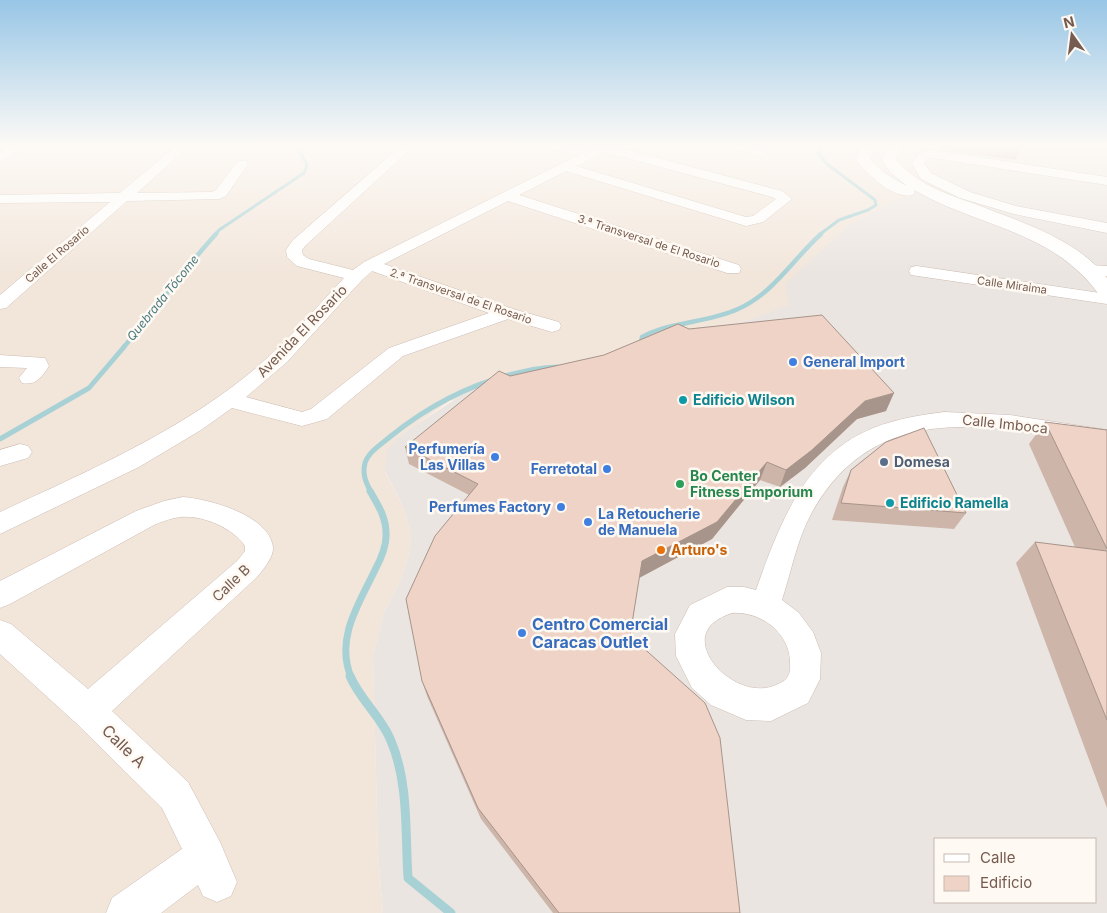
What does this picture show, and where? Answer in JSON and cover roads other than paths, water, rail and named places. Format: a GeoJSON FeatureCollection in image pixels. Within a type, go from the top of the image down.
{"type":"FeatureCollection","features":[{"type":"Feature","properties":{"kind":"street","name":"Calle El Rosario"},"geometry":{"type":"LineString","coordinates":[[0,304],[134,189]]}},
{"type":"Feature","properties":{"kind":"street"},"geometry":{"type":"LineString","coordinates":[[0,199],[218,195],[223,189]]}},
{"type":"Feature","properties":{"kind":"street","name":"2.ª Transversal de El Rosario"},"geometry":{"type":"LineString","coordinates":[[360,189],[299,243],[294,250],[295,257],[303,263],[363,270],[552,326]]}},
{"type":"Feature","properties":{"kind":"street","name":"Avenida El Rosario"},"geometry":{"type":"LineString","coordinates":[[0,524],[122,465],[189,427],[228,400],[269,367],[363,270],[522,189]]}},
{"type":"Feature","properties":{"kind":"street"},"geometry":{"type":"LineString","coordinates":[[636,189],[746,222],[758,219],[784,201],[784,197],[751,189]]}},
{"type":"Feature","properties":{"kind":"street"},"geometry":{"type":"LineString","coordinates":[[901,189],[930,203],[1098,271]]}},
{"type":"Feature","properties":{"kind":"street"},"geometry":{"type":"LineString","coordinates":[[923,189],[1043,239],[1063,250],[1098,271],[1107,292]]}},
{"type":"Feature","properties":{"kind":"street"},"geometry":{"type":"LineString","coordinates":[[952,189],[965,195],[1014,210],[1107,228]]}},
{"type":"Feature","properties":{"kind":"street","name":"3.ª Transversal de El Rosario"},"geometry":{"type":"LineString","coordinates":[[507,196],[733,268]]}},
{"type":"Feature","properties":{"kind":"street","name":"Calle Miraima"},"geometry":{"type":"LineString","coordinates":[[917,271],[1107,299]]}},
{"type":"Feature","properties":{"kind":"street"},"geometry":{"type":"LineString","coordinates":[[228,400],[302,419],[310,418],[319,414],[396,352],[507,313]]}},
{"type":"Feature","properties":{"kind":"street"},"geometry":{"type":"LineString","coordinates":[[0,361],[38,362],[39,366],[29,378]]}},
{"type":"Feature","properties":{"kind":"street","name":"Calle Imboca"},"geometry":{"type":"LineString","coordinates":[[766,606],[796,519],[821,481],[850,450],[879,433],[914,424],[966,418],[1107,438]]}},
{"type":"Feature","properties":{"kind":"street","name":"Calle B"},"geometry":{"type":"LineString","coordinates":[[0,595],[145,518],[163,511],[183,507],[200,508],[247,528],[256,538],[259,546],[258,554],[247,569],[88,711]]}},
{"type":"Feature","properties":{"kind":"street","name":"Calle A"},"geometry":{"type":"LineString","coordinates":[[0,634],[88,711],[175,794],[211,869],[127,913]]}},
{"type":"Feature","properties":{"kind":"waterway","name":"Quebrada Tócome"},"geometry":{"type":"LineString","coordinates":[[215,235],[219,230],[281,189]]}},
{"type":"Feature","properties":{"kind":"waterway"},"geometry":{"type":"LineString","coordinates":[[819,235],[839,220],[868,210],[876,205],[875,200],[860,189]]}},
{"type":"Feature","properties":{"kind":"waterway","name":"Quebrada Tócome"},"geometry":{"type":"LineString","coordinates":[[123,348],[216,234]]}},
{"type":"Feature","properties":{"kind":"waterway"},"geometry":{"type":"LineString","coordinates":[[640,346],[642,337],[653,332],[726,314],[751,302],[773,285],[821,234]]}},
{"type":"Feature","properties":{"kind":"waterway","name":"Quebrada Tócome"},"geometry":{"type":"LineString","coordinates":[[0,439],[89,388],[124,347]]}},
{"type":"Feature","properties":{"kind":"waterway"},"geometry":{"type":"LineString","coordinates":[[371,492],[364,475],[367,459],[376,448],[418,416],[461,392],[492,380],[533,370],[558,367]]}},
{"type":"Feature","properties":{"kind":"waterway"},"geometry":{"type":"LineString","coordinates":[[351,677],[347,663],[347,635],[356,609],[385,548],[386,527],[379,506],[370,491]]}},
{"type":"Feature","properties":{"kind":"waterway"},"geometry":{"type":"LineString","coordinates":[[350,676],[359,693],[387,732],[397,757],[405,808],[408,878],[451,913]]}},
{"type":"Feature","properties":{"kind":"place","name":"General Import"},"geometry":{"type":"Point","coordinates":[793,362]}},
{"type":"Feature","properties":{"kind":"place","name":"Edificio Wilson"},"geometry":{"type":"Point","coordinates":[683,400]}},
{"type":"Feature","properties":{"kind":"place","name":"Perfumería Las Villas"},"geometry":{"type":"Point","coordinates":[495,457]}},
{"type":"Feature","properties":{"kind":"place","name":"Domesa"},"geometry":{"type":"Point","coordinates":[884,462]}},
{"type":"Feature","properties":{"kind":"place","name":"Ferretotal"},"geometry":{"type":"Point","coordinates":[607,469]}},
{"type":"Feature","properties":{"kind":"place","name":"Bo Center Fitness Emporium"},"geometry":{"type":"Point","coordinates":[680,484]}},
{"type":"Feature","properties":{"kind":"place","name":"Edificio Ramella"},"geometry":{"type":"Point","coordinates":[890,503]}},
{"type":"Feature","properties":{"kind":"place","name":"Perfumes Factory"},"geometry":{"type":"Point","coordinates":[561,507]}},
{"type":"Feature","properties":{"kind":"place","name":"La Retoucherie de Manuela"},"geometry":{"type":"Point","coordinates":[588,522]}},
{"type":"Feature","properties":{"kind":"place","name":"Arturo's"},"geometry":{"type":"Point","coordinates":[661,550]}},
{"type":"Feature","properties":{"kind":"place","name":"Centro Comercial Caracas Outlet"},"geometry":{"type":"Point","coordinates":[522,633]}}]}
